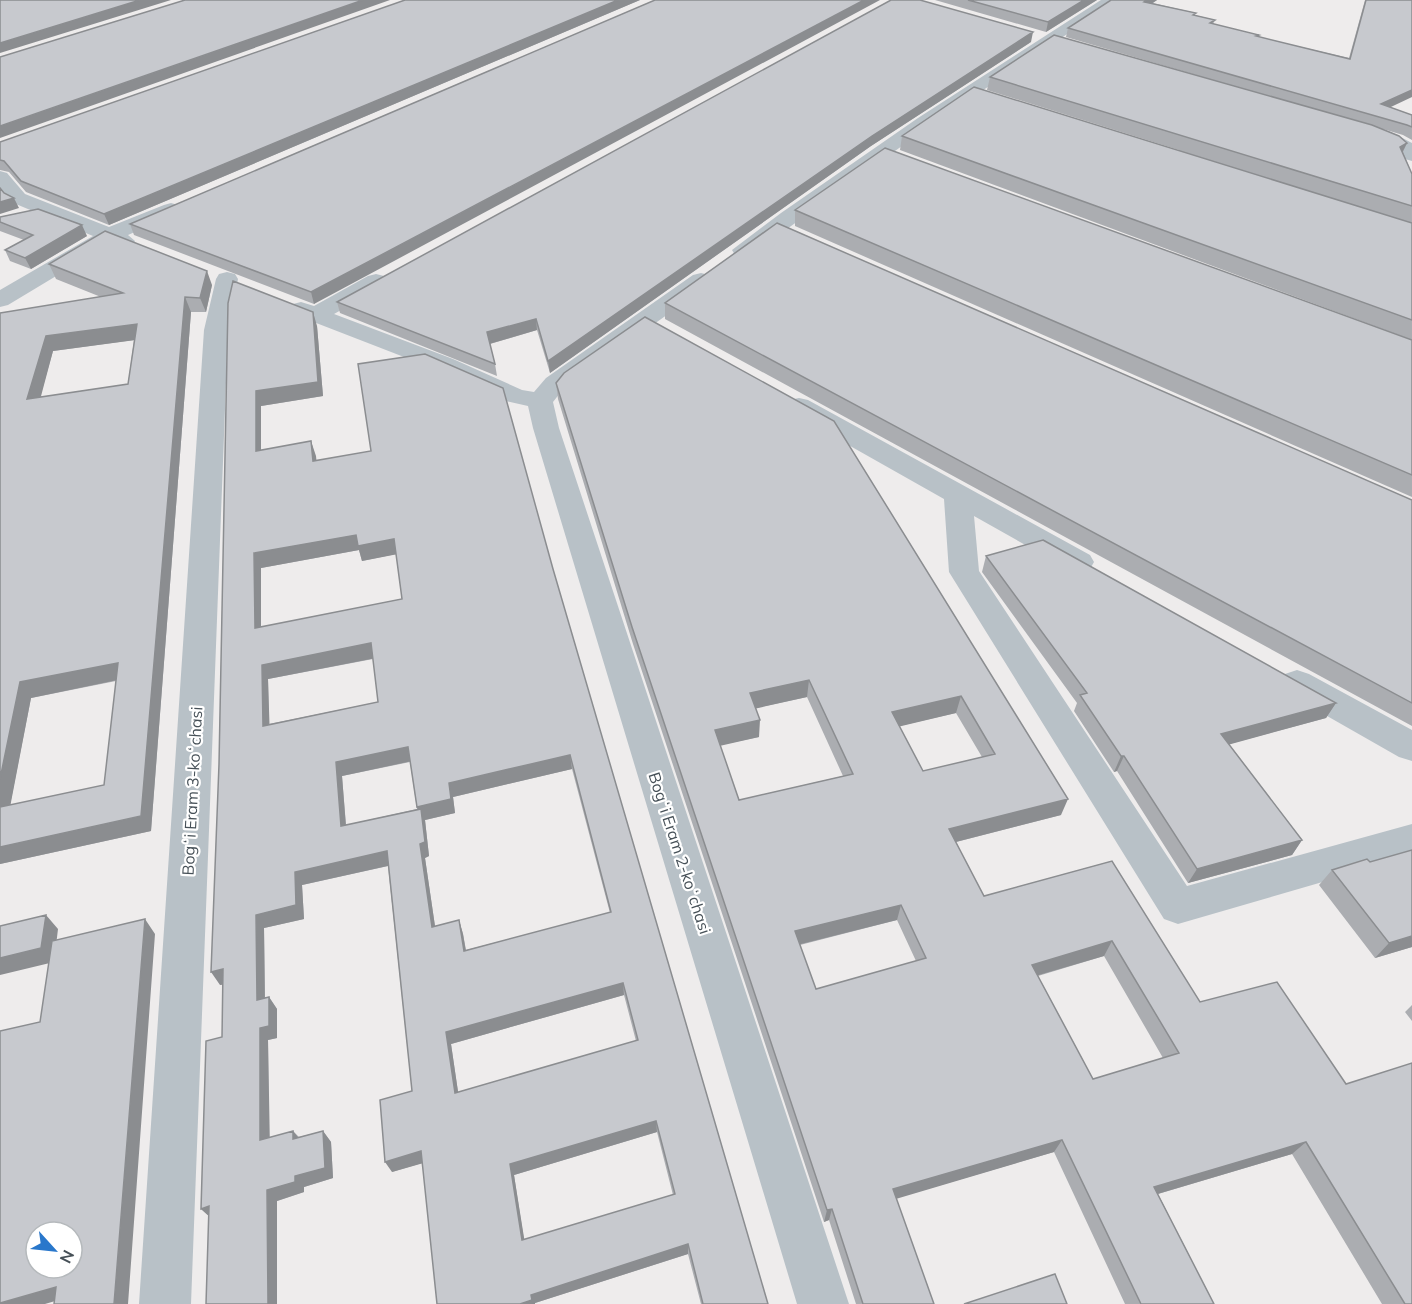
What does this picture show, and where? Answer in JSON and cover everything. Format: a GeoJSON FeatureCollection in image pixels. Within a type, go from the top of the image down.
{"type":"FeatureCollection","features":[{"type":"Feature","properties":{"kind":"street"},"geometry":{"type":"LineString","coordinates":[[283,301],[444,364],[515,396],[540,401],[555,383],[656,326],[723,264],[785,232],[879,152],[1049,38],[1111,0]]}},
{"type":"Feature","properties":{"kind":"street"},"geometry":{"type":"LineString","coordinates":[[1026,32],[1071,45]]}},
{"type":"Feature","properties":{"kind":"street"},"geometry":{"type":"LineString","coordinates":[[969,92],[992,99]]}},
{"type":"Feature","properties":{"kind":"street"},"geometry":{"type":"LineString","coordinates":[[1351,127],[1392,139],[1409,149],[1412,155]]}},
{"type":"Feature","properties":{"kind":"street"},"geometry":{"type":"LineString","coordinates":[[879,152],[902,161]]}},
{"type":"Feature","properties":{"kind":"street"},"geometry":{"type":"LineString","coordinates":[[0,177],[18,198],[141,247]]}},
{"type":"Feature","properties":{"kind":"street"},"geometry":{"type":"LineString","coordinates":[[0,300],[109,235],[186,202]]}},
{"type":"Feature","properties":{"kind":"street"},"geometry":{"type":"LineString","coordinates":[[11,219],[44,210]]}},
{"type":"Feature","properties":{"kind":"street"},"geometry":{"type":"LineString","coordinates":[[316,314],[390,274]]}},
{"type":"Feature","properties":{"kind":"street","name":"Bogʻi Eram 3-koʻchasi"},"geometry":{"type":"LineString","coordinates":[[165,1304],[216,330],[227,279]]}},
{"type":"Feature","properties":{"kind":"street"},"geometry":{"type":"LineString","coordinates":[[770,390],[1103,575]]}},
{"type":"Feature","properties":{"kind":"street","name":"Bogʻi Eram 2-koʻchasi"},"geometry":{"type":"LineString","coordinates":[[540,401],[546,428],[823,1304]]}},
{"type":"Feature","properties":{"kind":"street"},"geometry":{"type":"LineString","coordinates":[[958,495],[964,572],[1178,906],[1412,840]]}},
{"type":"Feature","properties":{"kind":"street"},"geometry":{"type":"LineString","coordinates":[[1278,673],[1412,747]]}},
{"type":"Feature","properties":{"kind":"building"},"geometry":{"type":"Polygon","coordinates":[[[0,0],[140,0],[0,43],[0,0]]]}},
{"type":"Feature","properties":{"kind":"building"},"geometry":{"type":"Polygon","coordinates":[[[185,0],[363,0],[0,126],[0,57],[185,0]]]}},
{"type":"Feature","properties":{"kind":"building"},"geometry":{"type":"Polygon","coordinates":[[[405,0],[618,0],[104,214],[21,181],[4,161],[0,160],[0,142],[405,0]]]}},
{"type":"Feature","properties":{"kind":"building"},"geometry":{"type":"Polygon","coordinates":[[[655,0],[864,0],[311,292],[130,224],[655,0]]]}},
{"type":"Feature","properties":{"kind":"building"},"geometry":{"type":"Polygon","coordinates":[[[891,0],[920,0],[1033,32],[872,136],[548,361],[536,319],[487,332],[495,364],[337,302],[891,0]]]}},
{"type":"Feature","properties":{"kind":"building"},"geometry":{"type":"Polygon","coordinates":[[[968,0],[1084,0],[1048,22],[968,0]]]}},
{"type":"Feature","properties":{"kind":"building"},"geometry":{"type":"Polygon","coordinates":[[[1111,0],[1147,0],[1144,2],[1196,13],[1193,15],[1215,20],[1210,23],[1350,59],[1366,0],[1412,0],[1412,90],[1381,104],[1412,115],[1412,127],[1068,28],[1111,0]]]}},
{"type":"Feature","properties":{"kind":"building"},"geometry":{"type":"Polygon","coordinates":[[[1054,35],[1372,125],[1399,136],[1407,143],[1400,147],[1412,174],[1412,206],[990,77],[1054,35]]]}},
{"type":"Feature","properties":{"kind":"building"},"geometry":{"type":"Polygon","coordinates":[[[974,87],[1412,223],[1412,320],[902,136],[974,87]]]}},
{"type":"Feature","properties":{"kind":"building"},"geometry":{"type":"Polygon","coordinates":[[[885,148],[1412,340],[1412,475],[795,210],[885,148]]]}},
{"type":"Feature","properties":{"kind":"building"},"geometry":{"type":"Polygon","coordinates":[[[0,188],[4,193],[14,198],[0,202],[0,188]]]}},
{"type":"Feature","properties":{"kind":"building"},"geometry":{"type":"Polygon","coordinates":[[[38,209],[82,225],[25,258],[5,250],[33,235],[0,222],[0,217],[38,209]]]}},
{"type":"Feature","properties":{"kind":"building"},"geometry":{"type":"Polygon","coordinates":[[[777,223],[1412,500],[1412,703],[665,303],[777,223]]]}},
{"type":"Feature","properties":{"kind":"building"},"geometry":{"type":"Polygon","coordinates":[[[105,231],[207,271],[200,298],[185,297],[141,816],[0,847],[0,807],[104,785],[118,663],[20,682],[0,779],[0,313],[123,293],[49,264],[105,231]],[[137,324],[46,336],[27,399],[128,384],[137,324]]]}},
{"type":"Feature","properties":{"kind":"building"},"geometry":{"type":"Polygon","coordinates":[[[233,281],[313,312],[318,382],[256,391],[256,451],[311,441],[313,461],[371,451],[358,364],[425,354],[503,388],[553,569],[768,1304],[703,1304],[688,1244],[531,1295],[532,1300],[520,1304],[437,1304],[421,1151],[385,1162],[380,1100],[412,1091],[387,851],[295,872],[296,905],[256,915],[257,1000],[269,997],[269,1026],[260,1028],[260,1140],[293,1131],[293,1139],[323,1131],[325,1168],[295,1176],[295,1182],[267,1190],[268,1304],[206,1304],[209,1206],[201,1209],[206,1041],[222,1037],[223,969],[211,972],[219,764],[228,303],[233,281]],[[356,535],[254,553],[255,628],[402,599],[394,539],[358,546],[356,535]],[[371,643],[262,665],[263,726],[378,702],[371,643]],[[408,747],[336,762],[341,826],[421,809],[425,842],[420,844],[432,927],[459,920],[464,951],[611,912],[570,755],[449,783],[451,799],[417,807],[408,747]],[[623,983],[446,1032],[455,1093],[638,1040],[623,983]],[[656,1121],[510,1164],[522,1240],[675,1194],[656,1121]]]}},
{"type":"Feature","properties":{"kind":"building"},"geometry":{"type":"Polygon","coordinates":[[[645,317],[834,421],[1068,799],[949,829],[984,896],[1112,861],[1200,1002],[1277,982],[1346,1084],[1412,1063],[1412,1304],[1405,1304],[1306,1142],[1154,1187],[1214,1304],[1141,1304],[1062,1140],[893,1189],[934,1304],[863,1304],[832,1209],[827,1210],[632,627],[556,383],[564,373],[645,317]],[[809,680],[750,693],[760,720],[715,730],[739,800],[853,774],[809,680]],[[961,696],[892,712],[923,771],[995,754],[961,696]],[[901,905],[795,931],[816,989],[926,958],[901,905]],[[1112,941],[1032,965],[1093,1079],[1179,1053],[1112,941]]]}},
{"type":"Feature","properties":{"kind":"building"},"geometry":{"type":"Polygon","coordinates":[[[1043,540],[1336,703],[1221,734],[1302,840],[1197,869],[1124,756],[1121,756],[1080,695],[1087,693],[986,556],[1043,540]]]}},
{"type":"Feature","properties":{"kind":"building"},"geometry":{"type":"Polygon","coordinates":[[[1412,850],[1412,936],[1389,943],[1332,870],[1367,859],[1370,862],[1412,850]]]}},
{"type":"Feature","properties":{"kind":"building"},"geometry":{"type":"Polygon","coordinates":[[[46,915],[41,948],[0,958],[0,926],[46,915]]]}},
{"type":"Feature","properties":{"kind":"building"},"geometry":{"type":"Polygon","coordinates":[[[145,919],[114,1304],[54,1304],[56,1287],[0,1303],[0,1031],[40,1022],[52,941],[145,919]]]}},
{"type":"Feature","properties":{"kind":"building"},"geometry":{"type":"Polygon","coordinates":[[[1055,1274],[1067,1304],[964,1304],[1055,1274]]]}}]}
